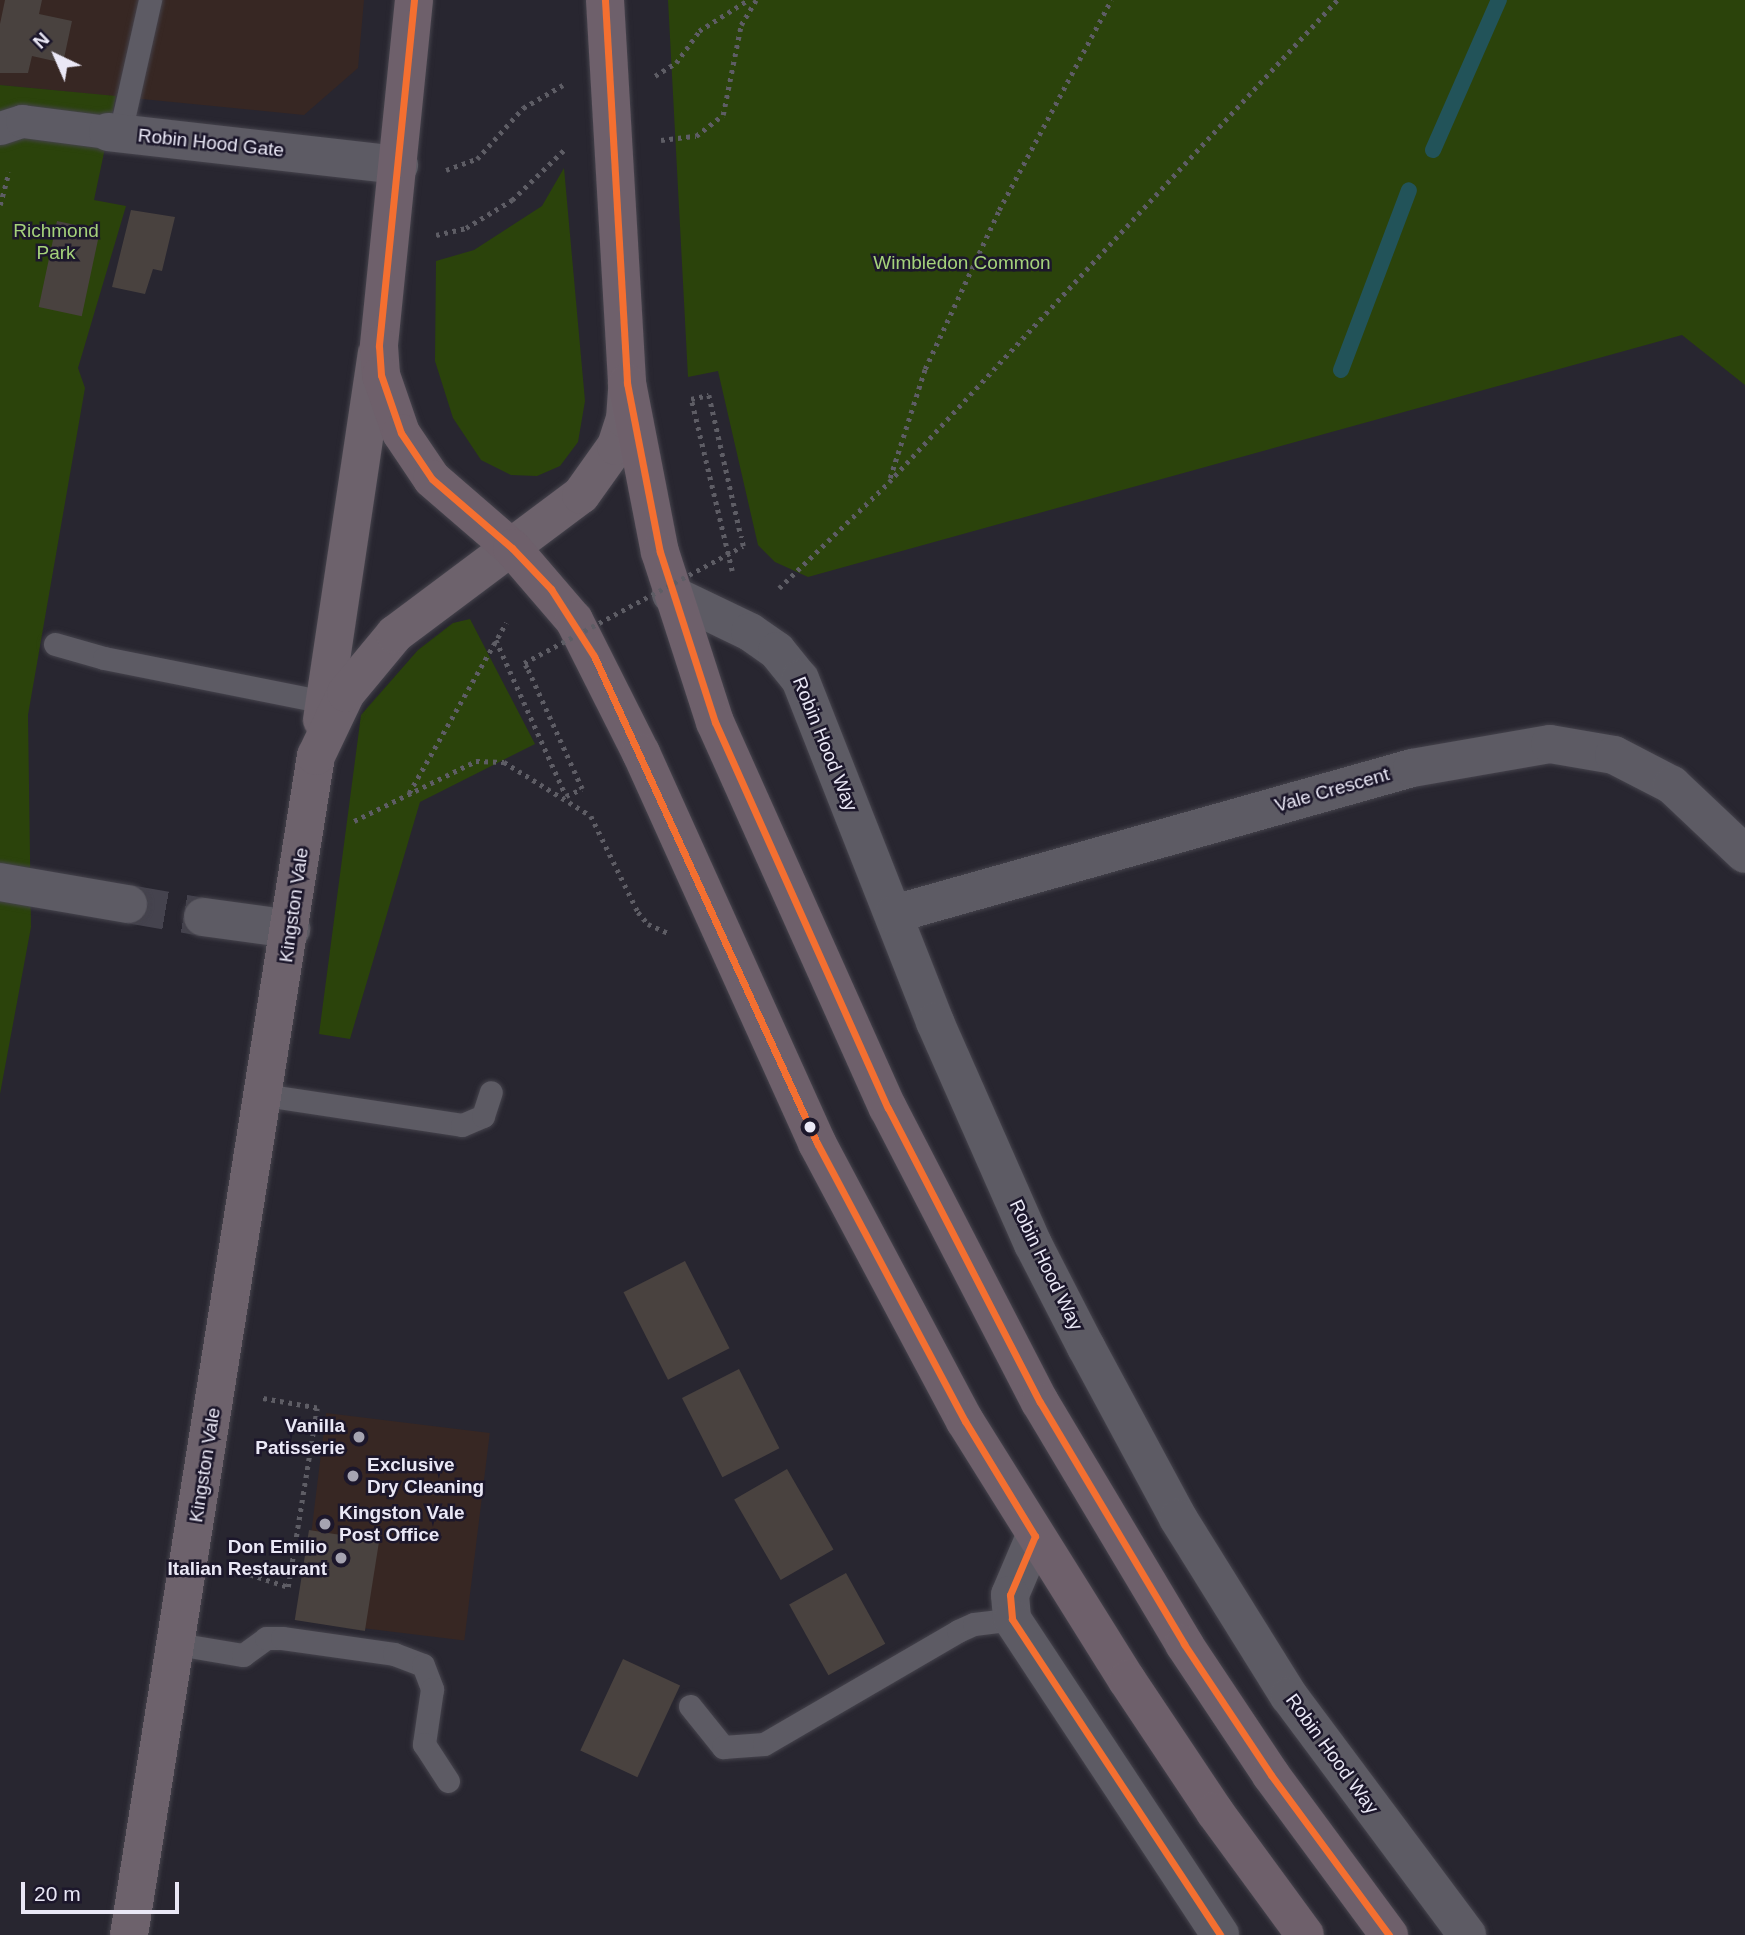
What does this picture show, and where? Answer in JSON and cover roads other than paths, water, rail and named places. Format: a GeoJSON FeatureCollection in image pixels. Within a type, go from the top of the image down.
{"type":"FeatureCollection","features":[{"type":"Feature","properties":{"kind":"highway"},"geometry":{"type":"LineString","coordinates":[[414,0],[400,165],[379,346],[388,402],[415,458],[453,501],[512,548],[551,589],[594,656],[817,1143],[965,1420],[1035,1536],[1215,1812],[1305,1935]]}},
{"type":"Feature","properties":{"kind":"highway"},"geometry":{"type":"LineString","coordinates":[[605,0],[627,383],[654,528],[671,594],[715,722],[784,883],[888,1108],[994,1317],[1102,1511],[1184,1644],[1271,1775],[1389,1935]]}},
{"type":"Feature","properties":{"kind":"main road"},"geometry":{"type":"LineString","coordinates":[[316,756],[379,346]]}},
{"type":"Feature","properties":{"kind":"main road","name":"Kingston Vale"},"geometry":{"type":"LineString","coordinates":[[129,1935],[291,929],[316,756],[346,693],[395,634],[581,495],[601,471],[625,419],[627,383]]}},
{"type":"Feature","properties":{"kind":"street","name":"Robin Hood Gate"},"geometry":{"type":"LineString","coordinates":[[11,125],[114,132],[400,165]]}},
{"type":"Feature","properties":{"kind":"street","name":"Robin Hood Way"},"geometry":{"type":"LineString","coordinates":[[671,594],[750,632],[792,666],[894,914],[935,1022],[1033,1244],[1178,1518],[1289,1696],[1467,1935]]}},
{"type":"Feature","properties":{"kind":"street","name":"Vale Crescent"},"geometry":{"type":"LineString","coordinates":[[894,914],[1412,768],[1550,744],[1614,755],[1672,785],[1745,854]]}},
{"type":"Feature","properties":{"kind":"street"},"geometry":{"type":"LineString","coordinates":[[0,882],[128,904]]}},
{"type":"Feature","properties":{"kind":"street"},"geometry":{"type":"LineString","coordinates":[[203,917],[291,929]]}},
{"type":"Feature","properties":{"kind":"street"},"geometry":{"type":"LineString","coordinates":[[1035,1536],[1010,1595],[1012,1619],[1220,1935]]}},
{"type":"Feature","properties":{"kind":"lane"},"geometry":{"type":"LineString","coordinates":[[114,132],[150,0]]}},
{"type":"Feature","properties":{"kind":"lane"},"geometry":{"type":"LineString","coordinates":[[55,644],[104,658],[325,702]]}},
{"type":"Feature","properties":{"kind":"lane"},"geometry":{"type":"LineString","coordinates":[[264,1095],[462,1125],[483,1116],[491,1092]]}},
{"type":"Feature","properties":{"kind":"lane"},"geometry":{"type":"LineString","coordinates":[[690,1706],[723,1747],[764,1744],[958,1632],[974,1624],[1012,1619]]}},
{"type":"Feature","properties":{"kind":"lane"},"geometry":{"type":"LineString","coordinates":[[177,1644],[243,1655],[266,1638],[282,1638],[394,1654],[423,1665],[432,1689],[424,1744],[448,1781]]}},
{"type":"Feature","properties":{"kind":"waterway"},"geometry":{"type":"LineString","coordinates":[[1433,150],[1499,0]]}},
{"type":"Feature","properties":{"kind":"waterway"},"geometry":{"type":"LineString","coordinates":[[1341,370],[1409,190]]}},
{"type":"Feature","properties":{"kind":"tunnel"},"geometry":{"type":"LineString","coordinates":[[128,904],[203,917]]}},
{"type":"Feature","properties":{"kind":"place","name":"Vanilla Patisserie"},"geometry":{"type":"Point","coordinates":[359,1437]}},
{"type":"Feature","properties":{"kind":"place","name":"Exclusive Dry Cleaning"},"geometry":{"type":"Point","coordinates":[353,1476]}},
{"type":"Feature","properties":{"kind":"place","name":"Kingston Vale Post Office"},"geometry":{"type":"Point","coordinates":[325,1524]}},
{"type":"Feature","properties":{"kind":"place","name":"Don Emilio Italian Restaurant"},"geometry":{"type":"Point","coordinates":[341,1558]}},
{"type":"Feature","properties":{"kind":"park label","name":"Richmond Park"},"geometry":{"type":"Point","coordinates":[56,242]}},
{"type":"Feature","properties":{"kind":"park label","name":"Wimbledon Common"},"geometry":{"type":"Point","coordinates":[962,263]}}]}
